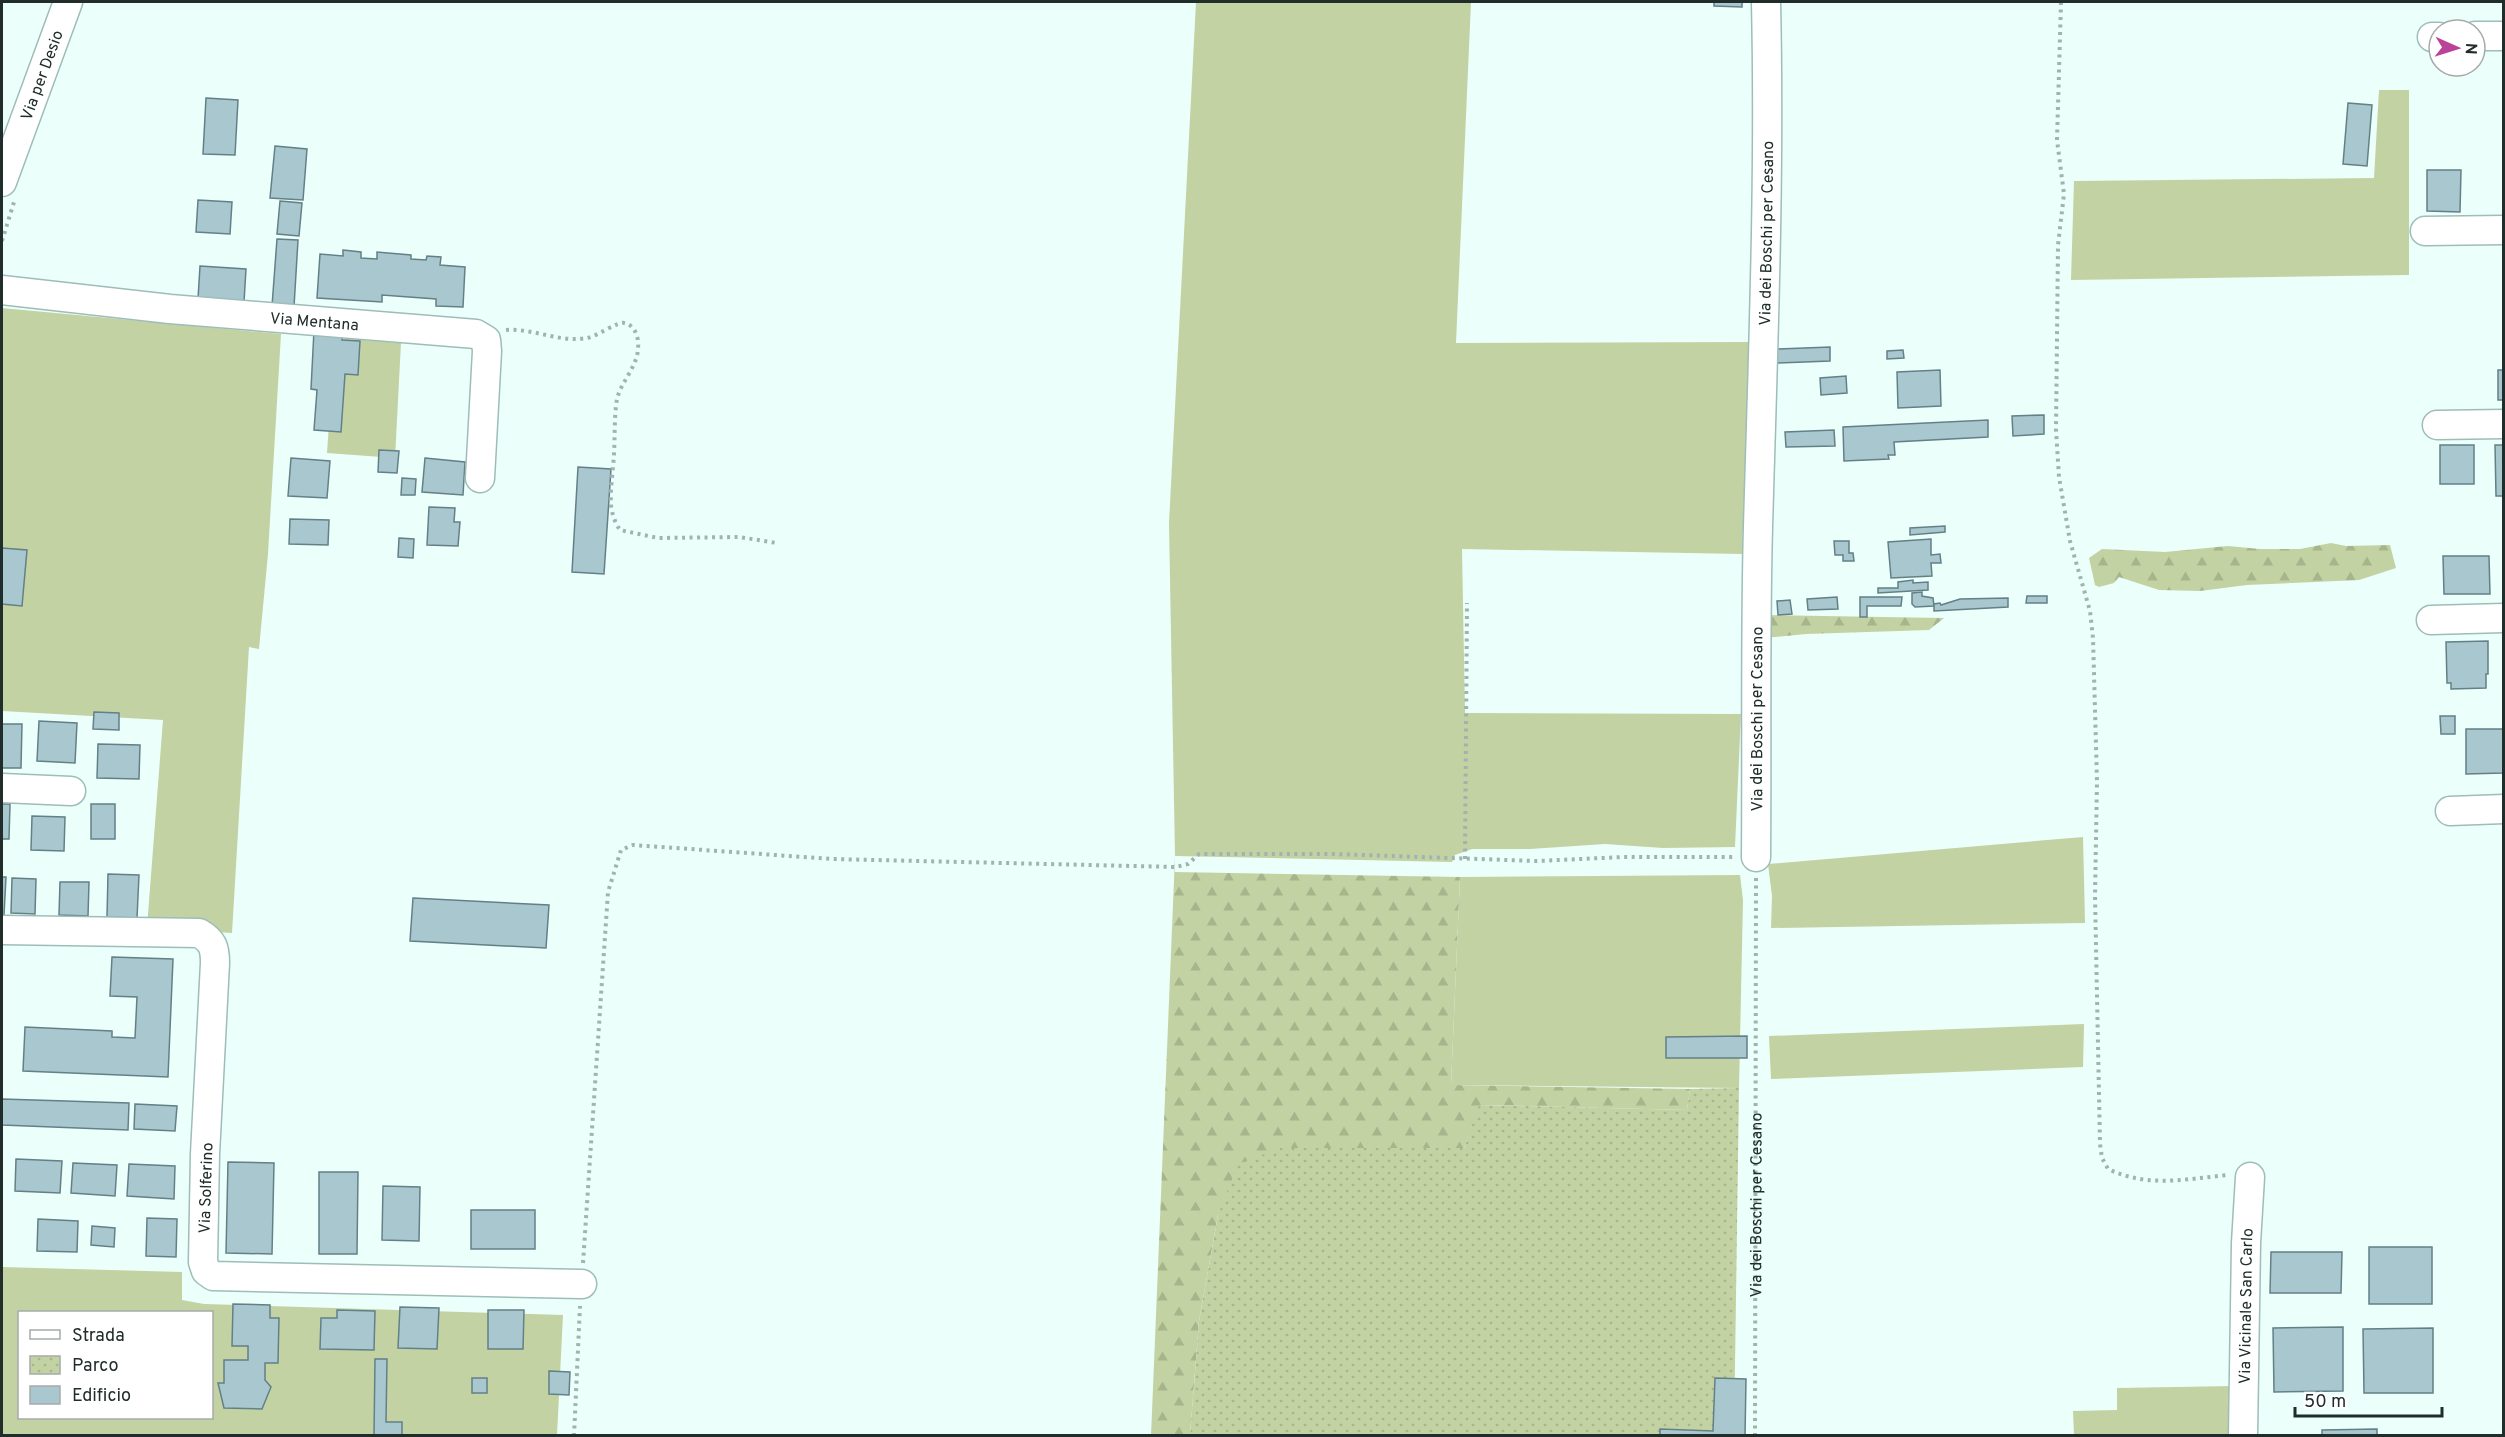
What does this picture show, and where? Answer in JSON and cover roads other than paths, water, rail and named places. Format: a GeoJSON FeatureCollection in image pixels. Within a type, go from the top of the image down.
{"type":"FeatureCollection","features":[{"type":"Feature","properties":{"kind":"street","name":"Via per Desio"},"geometry":{"type":"LineString","coordinates":[[2,182],[10,128],[68,2]]}},
{"type":"Feature","properties":{"kind":"street","name":"Via dei Boschi per Cesano"},"geometry":{"type":"LineString","coordinates":[[1756,857],[1758,528],[1765,363],[1769,116],[1766,2]]}},
{"type":"Feature","properties":{"kind":"street"},"geometry":{"type":"LineString","coordinates":[[2487,36],[2504,36]]}},
{"type":"Feature","properties":{"kind":"street"},"geometry":{"type":"LineString","coordinates":[[2425,231],[2504,230]]}},
{"type":"Feature","properties":{"kind":"street","name":"Via Mentana"},"geometry":{"type":"LineString","coordinates":[[2,290],[170,309],[476,334],[486,339],[487,351],[480,478]]}},
{"type":"Feature","properties":{"kind":"street"},"geometry":{"type":"LineString","coordinates":[[2437,425],[2504,424]]}},
{"type":"Feature","properties":{"kind":"street"},"geometry":{"type":"LineString","coordinates":[[2431,620],[2504,618]]}},
{"type":"Feature","properties":{"kind":"street"},"geometry":{"type":"LineString","coordinates":[[2,788],[71,791]]}},
{"type":"Feature","properties":{"kind":"street"},"geometry":{"type":"LineString","coordinates":[[2450,811],[2504,809]]}},
{"type":"Feature","properties":{"kind":"street","name":"Via Solferino"},"geometry":{"type":"LineString","coordinates":[[2,930],[199,933],[209,939],[214,948],[215,963],[205,1154],[203,1262],[206,1271],[213,1276],[582,1284]]}},
{"type":"Feature","properties":{"kind":"street","name":"Via Vicinale San Carlo"},"geometry":{"type":"LineString","coordinates":[[2243,1436],[2246,1243],[2250,1177]]}}]}
